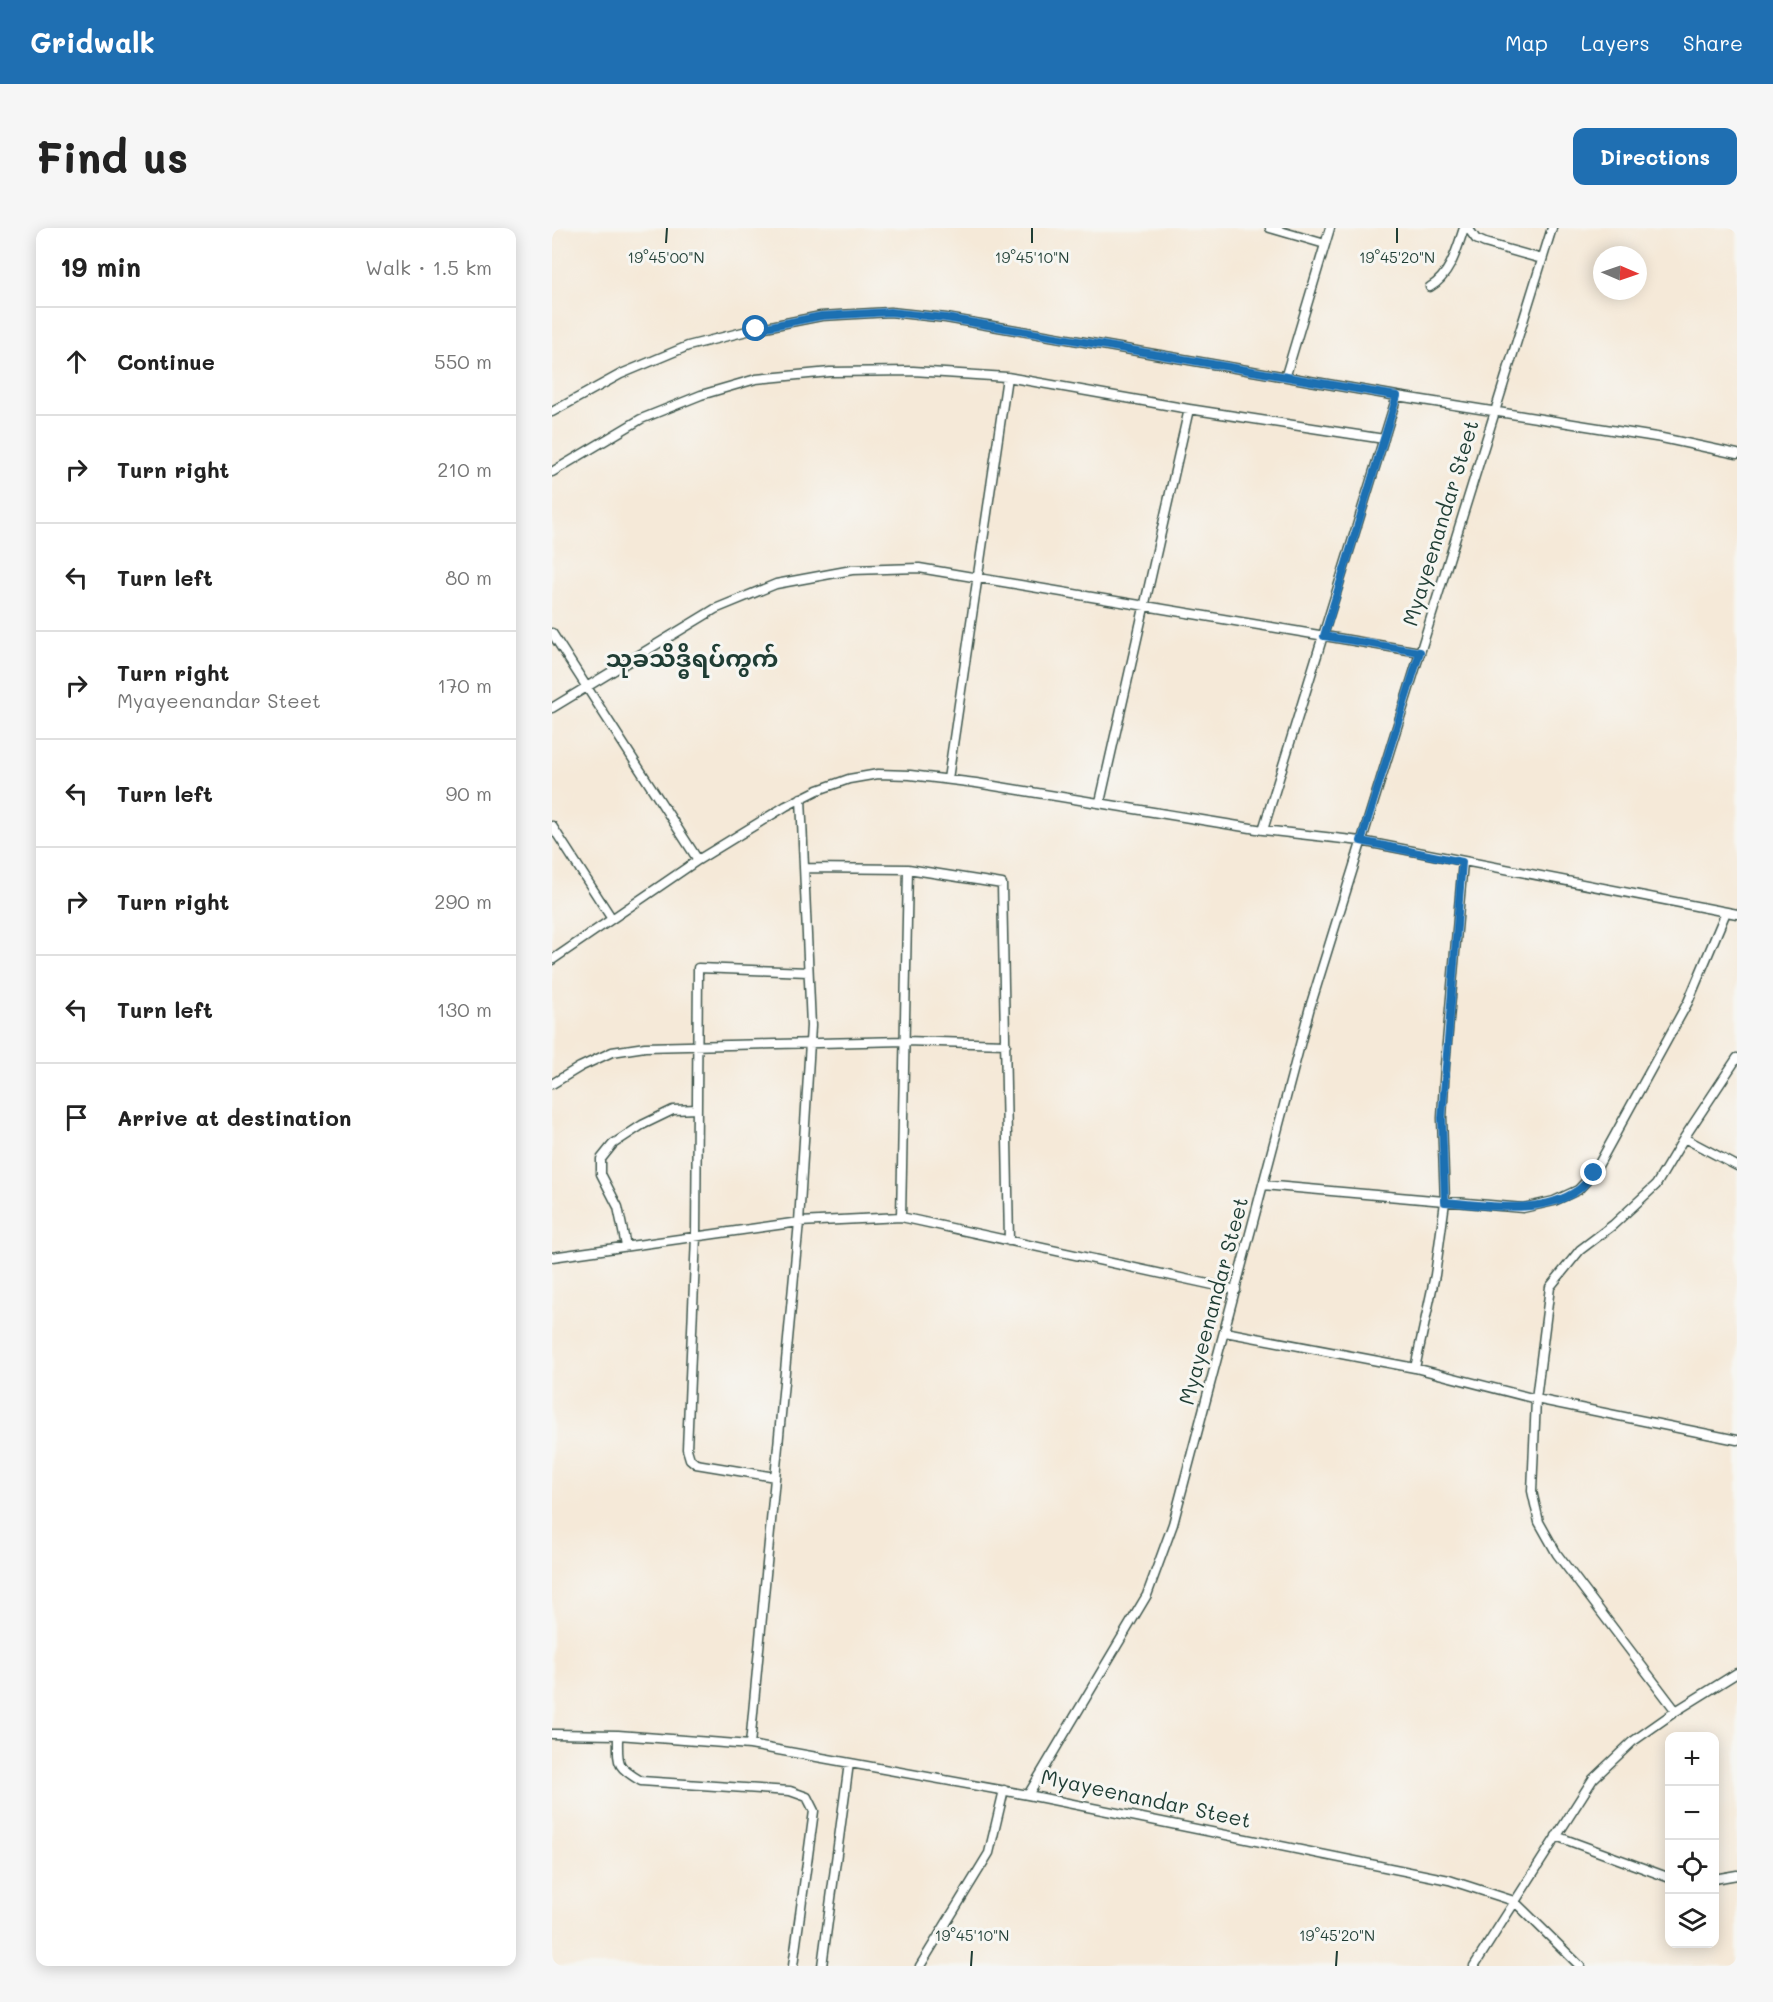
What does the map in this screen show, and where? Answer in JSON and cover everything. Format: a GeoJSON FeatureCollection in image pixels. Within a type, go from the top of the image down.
{"type":"FeatureCollection","features":[{"type":"Feature","properties":{"kind":"street"},"geometry":{"type":"LineString","coordinates":[[1270,228],[1325,244]]}},
{"type":"Feature","properties":{"kind":"street"},"geometry":{"type":"LineString","coordinates":[[1286,375],[1330,228]]}},
{"type":"Feature","properties":{"kind":"street"},"geometry":{"type":"LineString","coordinates":[[1430,287],[1447,271],[1466,228],[1476,239],[1485,243],[1542,259]]}},
{"type":"Feature","properties":{"kind":"street","name":"Myayeenandar Steet"},"geometry":{"type":"LineString","coordinates":[[1552,228],[1310,1007],[1173,1524],[1147,1595],[1028,1795],[1449,1880],[1514,1901],[1580,1966]]}},
{"type":"Feature","properties":{"kind":"street"},"geometry":{"type":"LineString","coordinates":[[552,412],[621,374],[688,346],[821,316],[890,312],[946,318],[1397,396],[1662,438],[1737,454]]}},
{"type":"Feature","properties":{"kind":"street"},"geometry":{"type":"LineString","coordinates":[[552,472],[641,419],[701,395],[756,379],[830,372],[913,371],[1007,377],[1189,409],[1384,439]]}},
{"type":"Feature","properties":{"kind":"street"},"geometry":{"type":"LineString","coordinates":[[948,779],[1007,377]]}},
{"type":"Feature","properties":{"kind":"street"},"geometry":{"type":"LineString","coordinates":[[1263,830],[1397,396]]}},
{"type":"Feature","properties":{"kind":"street"},"geometry":{"type":"LineString","coordinates":[[1101,802],[1189,409]]}},
{"type":"Feature","properties":{"kind":"street"},"geometry":{"type":"LineString","coordinates":[[552,708],[715,609],[776,584],[852,570],[919,568],[1420,652]]}},
{"type":"Feature","properties":{"kind":"street"},"geometry":{"type":"LineString","coordinates":[[552,633],[698,860]]}},
{"type":"Feature","properties":{"kind":"street"},"geometry":{"type":"LineString","coordinates":[[552,960],[698,860],[801,798],[849,779],[878,774],[948,779],[1263,830],[1361,841],[1737,914]]}},
{"type":"Feature","properties":{"kind":"street"},"geometry":{"type":"LineString","coordinates":[[750,1745],[799,1222],[810,1044],[801,798]]}},
{"type":"Feature","properties":{"kind":"street"},"geometry":{"type":"LineString","coordinates":[[552,826],[556,840],[612,919]]}},
{"type":"Feature","properties":{"kind":"street"},"geometry":{"type":"LineString","coordinates":[[1415,1368],[1435,1275],[1445,1202],[1442,1118],[1444,1076],[1462,862]]}},
{"type":"Feature","properties":{"kind":"street"},"geometry":{"type":"LineString","coordinates":[[804,868],[909,869],[1002,884],[1010,1241]]}},
{"type":"Feature","properties":{"kind":"street"},"geometry":{"type":"LineString","coordinates":[[901,1217],[909,869]]}},
{"type":"Feature","properties":{"kind":"street"},"geometry":{"type":"LineString","coordinates":[[1263,1185],[1523,1208],[1554,1201],[1578,1190],[1594,1173],[1688,1002],[1726,912]]}},
{"type":"Feature","properties":{"kind":"street"},"geometry":{"type":"LineString","coordinates":[[775,1477],[696,1464],[690,1460],[687,1437],[696,1236],[698,968],[808,972]]}},
{"type":"Feature","properties":{"kind":"street"},"geometry":{"type":"LineString","coordinates":[[552,1084],[580,1066],[612,1052],[645,1047],[905,1041],[1006,1044]]}},
{"type":"Feature","properties":{"kind":"street"},"geometry":{"type":"LineString","coordinates":[[1676,1711],[1557,1554],[1539,1522],[1532,1491],[1536,1399],[1550,1287],[1580,1250],[1613,1225],[1656,1185],[1684,1138],[1737,1059]]}},
{"type":"Feature","properties":{"kind":"street"},"geometry":{"type":"LineString","coordinates":[[626,1246],[618,1207],[601,1174],[601,1159],[613,1144],[642,1125],[673,1110],[697,1109]]}},
{"type":"Feature","properties":{"kind":"street"},"geometry":{"type":"LineString","coordinates":[[1684,1138],[1737,1166]]}},
{"type":"Feature","properties":{"kind":"street"},"geometry":{"type":"LineString","coordinates":[[552,1257],[799,1222],[901,1217],[1236,1290]]}},
{"type":"Feature","properties":{"kind":"street"},"geometry":{"type":"LineString","coordinates":[[1225,1332],[1415,1368],[1536,1399],[1737,1440]]}},
{"type":"Feature","properties":{"kind":"street"},"geometry":{"type":"LineString","coordinates":[[1474,1966],[1593,1779],[1632,1742],[1737,1672]]}},
{"type":"Feature","properties":{"kind":"street"},"geometry":{"type":"LineString","coordinates":[[552,1734],[618,1735],[750,1745],[1028,1795]]}},
{"type":"Feature","properties":{"kind":"street"},"geometry":{"type":"LineString","coordinates":[[618,1735],[618,1762],[624,1771],[641,1781],[790,1791],[807,1797],[814,1811],[793,1966]]}},
{"type":"Feature","properties":{"kind":"street"},"geometry":{"type":"LineString","coordinates":[[822,1966],[849,1762]]}},
{"type":"Feature","properties":{"kind":"street"},"geometry":{"type":"LineString","coordinates":[[920,1966],[989,1853],[1004,1790]]}},
{"type":"Feature","properties":{"kind":"street"},"geometry":{"type":"LineString","coordinates":[[1556,1836],[1665,1876]]}},
{"type":"Feature","properties":{"kind":"street"},"geometry":{"type":"LineString","coordinates":[[1719,1878],[1737,1875]]}},
{"type":"Feature","properties":{"kind":"district","name":"သုခသိဒ္ဓိရပ်ကွက်"},"geometry":{"type":"Point","coordinates":[692,659]}},
{"type":"Feature","properties":{"kind":"route"},"geometry":{"type":"LineString","coordinates":[[756,329],[821,316],[890,312],[946,318],[1397,396],[1324,636],[1420,652],[1361,841],[1462,862],[1442,1118],[1445,1202],[1523,1208],[1554,1201],[1578,1190],[1594,1173]]}}]}
